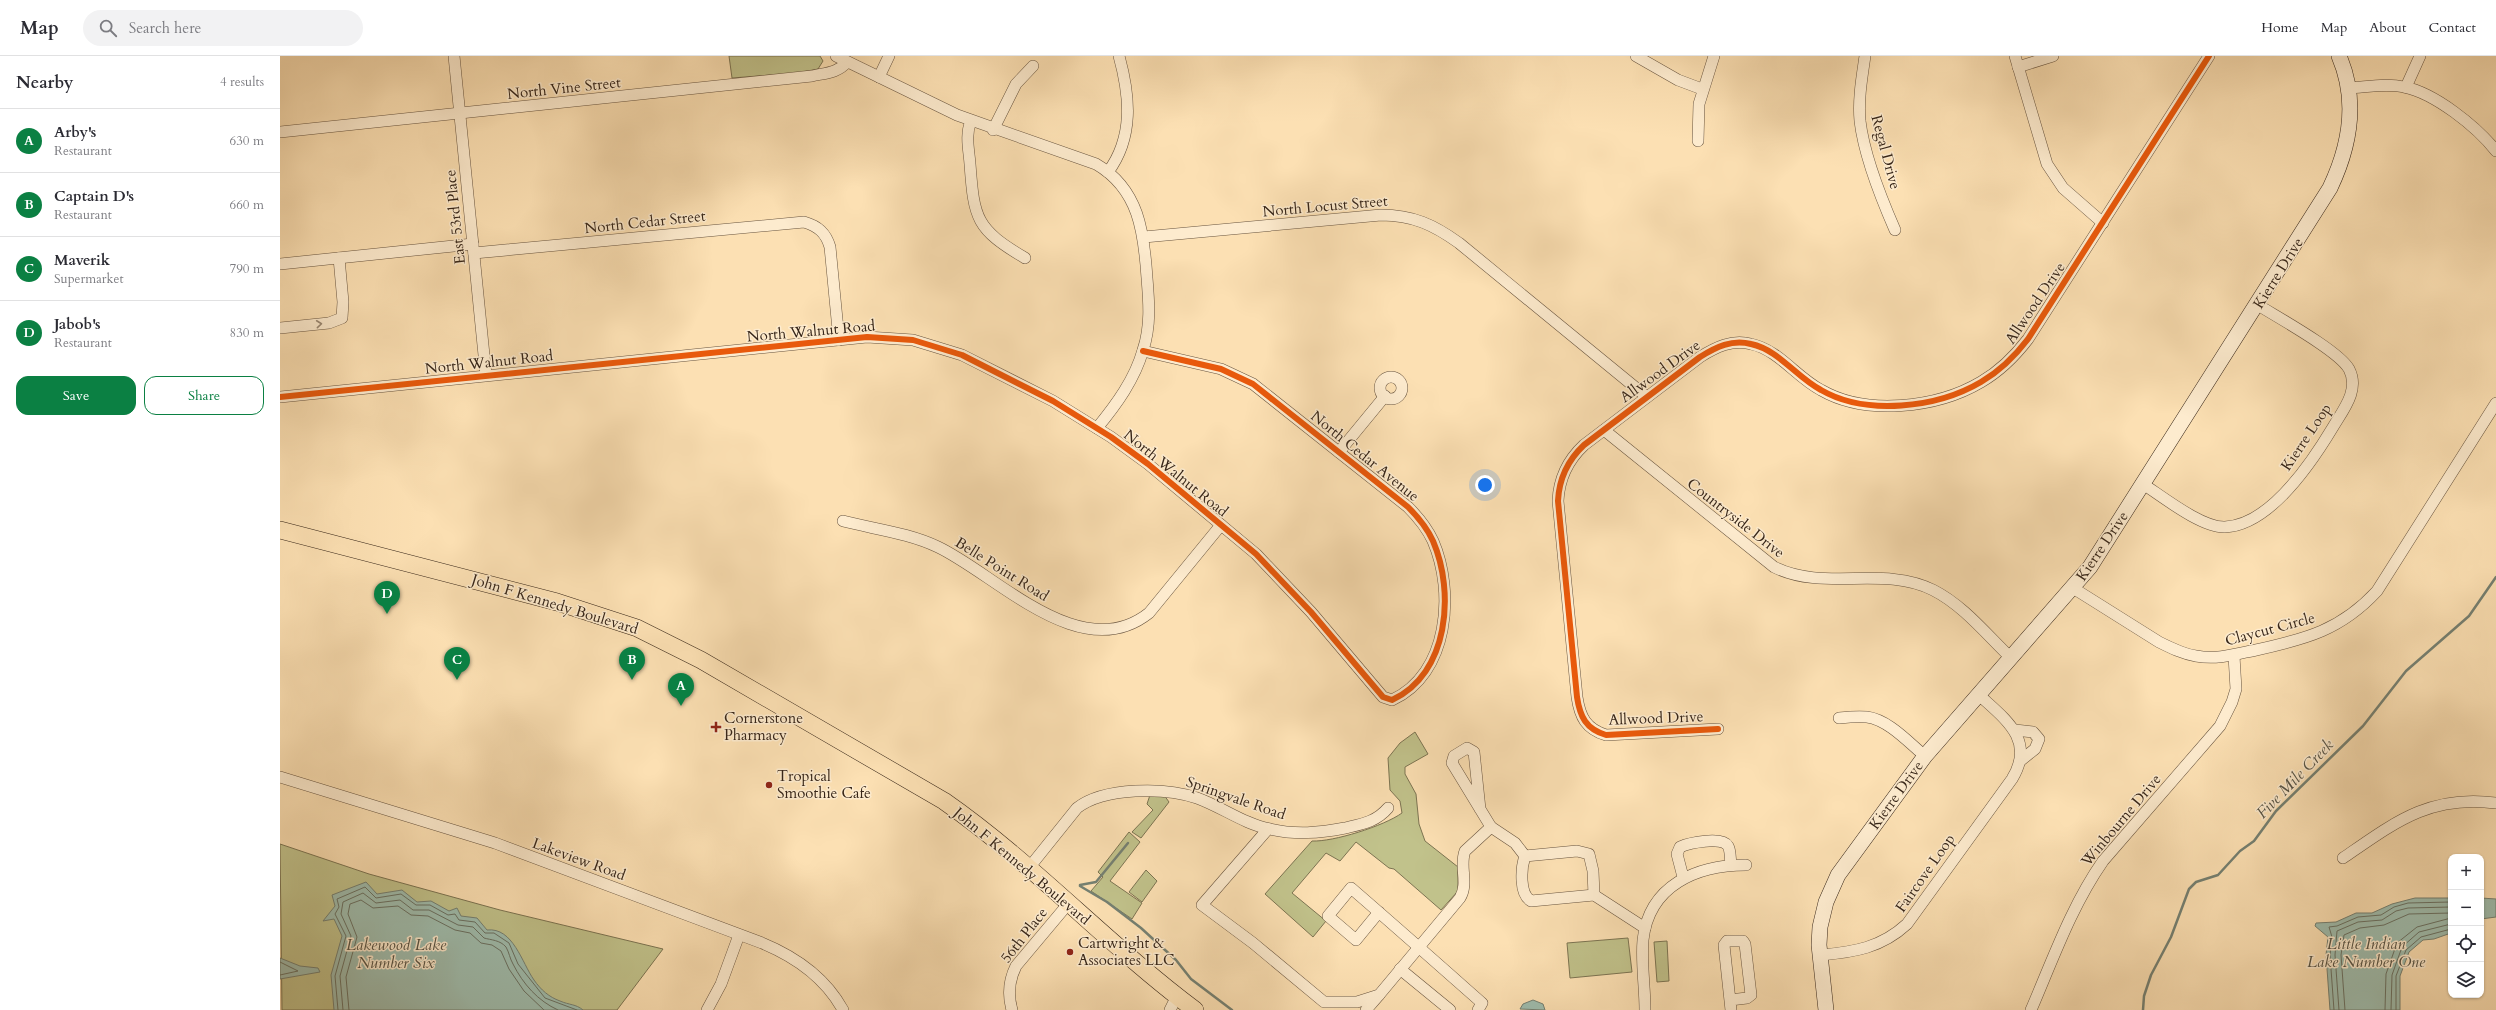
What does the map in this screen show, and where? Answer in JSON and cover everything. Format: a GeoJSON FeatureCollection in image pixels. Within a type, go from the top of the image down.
{"type":"FeatureCollection","features":[{"type":"Feature","properties":{"kind":"main road","name":"John F Kennedy Boulevard"},"geometry":{"type":"LineString","coordinates":[[280,530],[557,602],[651,634],[701,660],[930,792],[984,830],[1068,904],[1173,1003],[1195,1010]]}},
{"type":"Feature","properties":{"kind":"street","name":"East 53rd Place"},"geometry":{"type":"LineString","coordinates":[[454,56],[486,375]]}},
{"type":"Feature","properties":{"kind":"street"},"geometry":{"type":"LineString","coordinates":[[836,56],[971,122],[1086,160],[1108,172],[1132,200],[1144,238],[1150,304],[1149,324],[1143,351],[1127,386],[1097,428]]}},
{"type":"Feature","properties":{"kind":"street"},"geometry":{"type":"LineString","coordinates":[[878,77],[889,56]]}},
{"type":"Feature","properties":{"kind":"street"},"geometry":{"type":"LineString","coordinates":[[1108,172],[1124,146],[1128,122],[1125,85],[1119,56]]}},
{"type":"Feature","properties":{"kind":"street"},"geometry":{"type":"LineString","coordinates":[[1636,56],[1678,80],[1702,89]]}},
{"type":"Feature","properties":{"kind":"street"},"geometry":{"type":"LineString","coordinates":[[1698,141],[1699,104],[1702,89],[1714,56]]}},
{"type":"Feature","properties":{"kind":"street","name":"Regal Drive"},"geometry":{"type":"LineString","coordinates":[[1865,56],[1860,89],[1860,121],[1869,156],[1895,230]]}},
{"type":"Feature","properties":{"kind":"street"},"geometry":{"type":"LineString","coordinates":[[2053,56],[2017,61],[2047,164],[2063,188],[2103,223]]}},
{"type":"Feature","properties":{"kind":"street","name":"Allwood Drive"},"geometry":{"type":"LineString","coordinates":[[1718,729],[1606,735],[1594,730],[1583,720],[1577,697],[1558,492],[1571,459],[1584,445],[1714,348],[1740,343],[1765,348],[1805,381],[1828,394],[1849,401],[1894,405],[1920,402],[1953,394],[1982,382],[1997,371],[2019,351],[2103,223],[2209,56]]}},
{"type":"Feature","properties":{"kind":"street","name":"Kierre Drive"},"geometry":{"type":"LineString","coordinates":[[1826,1010],[1821,955],[1823,914],[1838,875],[1925,756],[2073,588],[2096,557],[2258,305],[2316,212],[2338,172],[2348,138],[2350,120],[2349,88],[2339,56]]}},
{"type":"Feature","properties":{"kind":"street"},"geometry":{"type":"LineString","coordinates":[[2406,87],[2420,56]]}},
{"type":"Feature","properties":{"kind":"street","name":"North Vine Street"},"geometry":{"type":"LineString","coordinates":[[280,132],[812,76],[832,72],[841,68],[847,62]]}},
{"type":"Feature","properties":{"kind":"street"},"geometry":{"type":"LineString","coordinates":[[993,130],[1016,84],[1033,66]]}},
{"type":"Feature","properties":{"kind":"street"},"geometry":{"type":"LineString","coordinates":[[2349,88],[2375,86],[2406,87],[2432,98],[2453,112],[2495,147]]}},
{"type":"Feature","properties":{"kind":"street"},"geometry":{"type":"LineString","coordinates":[[971,122],[967,135],[976,213],[989,234],[1025,258]]}},
{"type":"Feature","properties":{"kind":"street","name":"North Locust Street"},"geometry":{"type":"LineString","coordinates":[[1144,238],[1381,215],[1407,217],[1424,221],[1439,229],[1459,243],[1647,397]]}},
{"type":"Feature","properties":{"kind":"street","name":"North Cedar Street"},"geometry":{"type":"LineString","coordinates":[[280,264],[339,258],[474,249],[804,222],[818,227],[827,238],[830,247],[839,340]]}},
{"type":"Feature","properties":{"kind":"street"},"geometry":{"type":"LineString","coordinates":[[280,328],[329,323],[342,318],[343,307],[339,258]]}},
{"type":"Feature","properties":{"kind":"street","name":"Kierre Loop"},"geometry":{"type":"LineString","coordinates":[[2143,484],[2204,522],[2215,526],[2234,526],[2243,524],[2267,508],[2291,486],[2317,453],[2351,395],[2353,382],[2351,373],[2338,357],[2258,305]]}},
{"type":"Feature","properties":{"kind":"street","name":"North Walnut Road"},"geometry":{"type":"LineString","coordinates":[[280,397],[839,340],[889,338],[913,340],[948,350],[1053,401],[1097,428],[1148,464],[1256,554],[1281,579],[1383,697],[1392,700],[1406,691]]}},
{"type":"Feature","properties":{"kind":"street","name":"North Cedar Avenue"},"geometry":{"type":"LineString","coordinates":[[1143,351],[1214,367],[1242,378],[1269,395],[1408,507],[1428,531],[1438,555],[1445,599],[1443,628],[1432,660],[1420,678],[1406,691]]}},
{"type":"Feature","properties":{"kind":"street"},"geometry":{"type":"LineString","coordinates":[[1339,452],[1385,396]]}},
{"type":"Feature","properties":{"kind":"street","name":"Claycut Circle"},"geometry":{"type":"LineString","coordinates":[[2073,588],[2174,650],[2196,656],[2234,656],[2319,634],[2339,623],[2364,605],[2384,581],[2496,403]]}},
{"type":"Feature","properties":{"kind":"street","name":"Countryside Drive"},"geometry":{"type":"LineString","coordinates":[[1604,430],[1774,568],[1799,577],[1894,580],[1932,590],[1950,600],[2011,658]]}},
{"type":"Feature","properties":{"kind":"street","name":"Belle Point Road"},"geometry":{"type":"LineString","coordinates":[[843,521],[936,546],[956,556],[1038,610],[1096,630],[1120,629],[1140,620],[1149,613],[1221,525]]}},
{"type":"Feature","properties":{"kind":"street","name":"Winbourne Drive"},"geometry":{"type":"LineString","coordinates":[[2031,1010],[2072,912],[2103,861],[2210,740],[2226,716],[2236,689],[2234,656]]}},
{"type":"Feature","properties":{"kind":"street"},"geometry":{"type":"LineString","coordinates":[[1978,696],[2015,730]]}},
{"type":"Feature","properties":{"kind":"street"},"geometry":{"type":"LineString","coordinates":[[1839,718],[1863,717],[1875,719],[1891,728],[1925,756]]}},
{"type":"Feature","properties":{"kind":"street","name":"Faircove Loop"},"geometry":{"type":"LineString","coordinates":[[1821,955],[1868,949],[1890,939],[1907,924],[2012,779],[2020,761],[2019,743],[2015,730],[2033,732],[2039,739],[2035,749],[2020,761]]}},
{"type":"Feature","properties":{"kind":"street"},"geometry":{"type":"LineString","coordinates":[[1480,809],[1474,752],[1467,748],[1454,756],[1452,763],[1480,809],[1491,827],[1515,843],[1525,856],[1522,870],[1524,893],[1530,901],[1594,895],[1645,928]]}},
{"type":"Feature","properties":{"kind":"street","name":"Lakeview Road"},"geometry":{"type":"LineString","coordinates":[[280,776],[494,843],[783,952],[800,962],[819,978],[844,1010]]}},
{"type":"Feature","properties":{"kind":"street","name":"Springvale Road"},"geometry":{"type":"LineString","coordinates":[[1028,869],[1077,808],[1084,802],[1105,795],[1145,792],[1180,793],[1199,799],[1268,829],[1300,834],[1318,833],[1368,823],[1381,816],[1388,808]]}},
{"type":"Feature","properties":{"kind":"street"},"geometry":{"type":"LineString","coordinates":[[2343,858],[2389,825],[2422,809],[2464,800],[2496,803]]}},
{"type":"Feature","properties":{"kind":"street"},"geometry":{"type":"LineString","coordinates":[[1366,1010],[1460,898],[1465,889],[1463,856],[1469,846],[1491,827]]}},
{"type":"Feature","properties":{"kind":"street"},"geometry":{"type":"LineString","coordinates":[[1268,829],[1202,906],[1253,943],[1335,1010]]}},
{"type":"Feature","properties":{"kind":"street"},"geometry":{"type":"LineString","coordinates":[[1683,877],[1677,854],[1680,846],[1687,844],[1720,840],[1725,842],[1729,852],[1731,865]]}},
{"type":"Feature","properties":{"kind":"street"},"geometry":{"type":"LineString","coordinates":[[1525,856],[1577,851],[1589,854],[1593,871],[1594,895]]}},
{"type":"Feature","properties":{"kind":"street"},"geometry":{"type":"LineString","coordinates":[[1645,1010],[1642,954],[1645,928],[1662,898],[1683,877],[1706,869],[1731,865],[1746,865]]}},
{"type":"Feature","properties":{"kind":"street"},"geometry":{"type":"LineString","coordinates":[[1379,912],[1356,940],[1328,916],[1351,888],[1379,912],[1482,1003],[1478,1010]]}},
{"type":"Feature","properties":{"kind":"street","name":"56th Place"},"geometry":{"type":"LineString","coordinates":[[1012,1010],[1010,996],[1011,979],[1016,966],[1068,904]]}},
{"type":"Feature","properties":{"kind":"street"},"geometry":{"type":"LineString","coordinates":[[707,1010],[721,984],[739,935]]}},
{"type":"Feature","properties":{"kind":"street"},"geometry":{"type":"LineString","coordinates":[[1742,940],[1745,944],[1751,995],[1731,1005],[1724,945],[1727,941],[1742,940]]}},
{"type":"Feature","properties":{"kind":"street"},"geometry":{"type":"LineString","coordinates":[[1400,969],[1450,1010]]}},
{"type":"Feature","properties":{"kind":"street"},"geometry":{"type":"LineString","coordinates":[[1324,1002],[1357,1002],[1379,995]]}},
{"type":"Feature","properties":{"kind":"green space"},"geometry":{"type":"Polygon","coordinates":[[[729,56],[820,56],[823,61],[818,69],[797,73],[732,78],[729,56]]]}},
{"type":"Feature","properties":{"kind":"green space"},"geometry":{"type":"Polygon","coordinates":[[[1415,732],[1428,754],[1405,767],[1405,774],[1416,794],[1419,824],[1425,841],[1458,867],[1458,891],[1441,910],[1394,869],[1389,868],[1356,842],[1340,861],[1326,853],[1292,893],[1326,921],[1313,937],[1265,894],[1312,841],[1332,839],[1371,828],[1402,813],[1400,801],[1390,790],[1388,758],[1400,743],[1415,732]]]}},
{"type":"Feature","properties":{"kind":"green space"},"geometry":{"type":"Polygon","coordinates":[[[1150,795],[1164,795],[1169,802],[1141,838],[1132,832],[1153,810],[1147,804],[1150,795]]]}},
{"type":"Feature","properties":{"kind":"green space"},"geometry":{"type":"Polygon","coordinates":[[[1129,832],[1140,842],[1110,881],[1142,903],[1132,919],[1091,891],[1103,877],[1098,872],[1129,832]]]}},
{"type":"Feature","properties":{"kind":"green space"},"geometry":{"type":"Polygon","coordinates":[[[280,844],[369,874],[500,910],[663,949],[617,1010],[282,1010],[280,844]]]}},
{"type":"Feature","properties":{"kind":"green space"},"geometry":{"type":"Polygon","coordinates":[[[1146,870],[1157,881],[1142,902],[1129,892],[1146,870]]]}},
{"type":"Feature","properties":{"kind":"green space"},"geometry":{"type":"Polygon","coordinates":[[[1628,938],[1632,972],[1570,978],[1567,943],[1628,938]]]}},
{"type":"Feature","properties":{"kind":"green space"},"geometry":{"type":"Polygon","coordinates":[[[1667,941],[1669,981],[1657,982],[1654,942],[1667,941]]]}},
{"type":"Feature","properties":{"kind":"water","name":"Lakewood Lake Number Six"},"geometry":{"type":"Polygon","coordinates":[[[366,882],[377,894],[402,890],[417,902],[431,901],[449,911],[457,908],[461,916],[477,918],[487,930],[504,934],[510,940],[539,987],[552,997],[583,1010],[334,1010],[331,975],[342,936],[334,919],[323,921],[335,906],[332,895],[366,882]]]}},
{"type":"Feature","properties":{"kind":"water","name":"Little Indian Lake Number One"},"geometry":{"type":"Polygon","coordinates":[[[2415,898],[2448,898],[2448,934],[2434,939],[2423,940],[2409,952],[2400,976],[2400,1010],[2330,1010],[2326,955],[2328,937],[2315,926],[2316,923],[2336,922],[2356,913],[2372,913],[2392,904],[2415,898]]]}},
{"type":"Feature","properties":{"kind":"water"},"geometry":{"type":"Polygon","coordinates":[[[2484,898],[2496,899],[2496,917],[2484,919],[2484,898]]]}},
{"type":"Feature","properties":{"kind":"water"},"geometry":{"type":"Polygon","coordinates":[[[280,958],[300,966],[318,968],[320,972],[280,979],[280,958]]]}},
{"type":"Feature","properties":{"kind":"water"},"geometry":{"type":"Polygon","coordinates":[[[1533,1000],[1543,1004],[1545,1010],[1520,1009],[1523,1004],[1533,1000]]]}},
{"type":"Feature","properties":{"kind":"waterway","name":"Five Mile Creek"},"geometry":{"type":"LineString","coordinates":[[2143,1010],[2144,996],[2151,975],[2171,937],[2189,889],[2196,882],[2218,875],[2240,851],[2254,841],[2276,811],[2363,726],[2406,671],[2469,616],[2496,577]]}},
{"type":"Feature","properties":{"kind":"waterway"},"geometry":{"type":"LineString","coordinates":[[1080,885],[1096,882],[1128,843]]}},
{"type":"Feature","properties":{"kind":"waterway"},"geometry":{"type":"LineString","coordinates":[[1080,886],[1107,902],[1141,928],[1176,960],[1191,979],[1232,1010]]}},
{"type":"Feature","properties":{"kind":"cycle path"},"geometry":{"type":"LineString","coordinates":[[1718,729],[1606,735],[1589,726],[1582,716],[1577,697],[1558,501],[1562,477],[1573,457],[1584,445],[1700,357],[1718,347],[1731,343],[1744,343],[1761,347],[1779,358],[1812,385],[1839,398],[1880,406],[1901,406],[1944,398],[1963,391],[1988,378],[2007,363],[2028,339],[2209,56]]}},
{"type":"Feature","properties":{"kind":"cycle path"},"geometry":{"type":"LineString","coordinates":[[280,397],[867,337],[913,340],[962,355],[1053,401],[1111,437],[1148,464],[1256,554],[1311,612],[1383,697],[1392,700],[1411,688],[1426,671],[1436,652],[1442,630],[1445,607],[1444,584],[1440,561],[1433,541],[1419,519],[1408,507],[1253,384],[1221,369],[1143,351]]}},
{"type":"Feature","properties":{"kind":"place","name":"Jabob's"},"geometry":{"type":"Point","coordinates":[387,614]}},
{"type":"Feature","properties":{"kind":"place","name":"Maverik"},"geometry":{"type":"Point","coordinates":[457,680]}},
{"type":"Feature","properties":{"kind":"place","name":"Captain D's"},"geometry":{"type":"Point","coordinates":[632,680]}},
{"type":"Feature","properties":{"kind":"place","name":"Arby's"},"geometry":{"type":"Point","coordinates":[681,706]}},
{"type":"Feature","properties":{"kind":"place","name":"Cornerstone Pharmacy"},"geometry":{"type":"Point","coordinates":[716,727]}},
{"type":"Feature","properties":{"kind":"place","name":"Tropical Smoothie Cafe"},"geometry":{"type":"Point","coordinates":[769,785]}},
{"type":"Feature","properties":{"kind":"place","name":"Cartwright & Associates LLC"},"geometry":{"type":"Point","coordinates":[1070,952]}}]}
